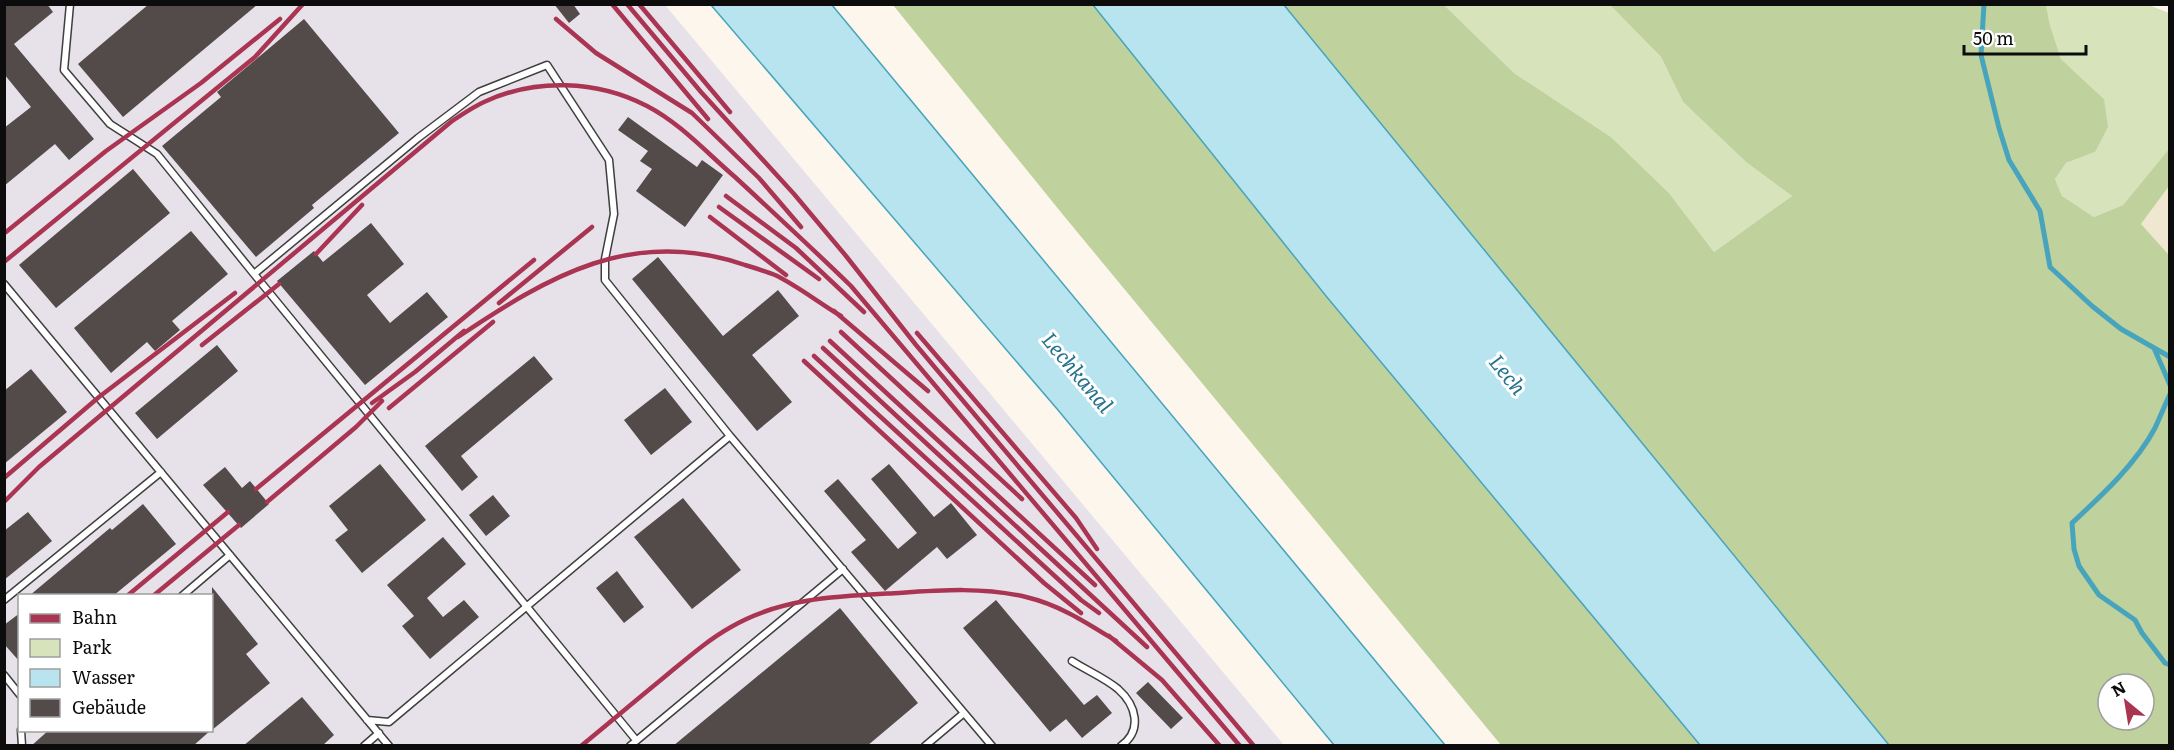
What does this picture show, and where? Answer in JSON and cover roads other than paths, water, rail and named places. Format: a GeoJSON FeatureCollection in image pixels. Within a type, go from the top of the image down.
{"type":"FeatureCollection","features":[{"type":"Feature","properties":{"kind":"lane"},"geometry":{"type":"LineString","coordinates":[[70,4],[64,70],[110,124],[157,154],[636,740]]}},
{"type":"Feature","properties":{"kind":"lane"},"geometry":{"type":"LineString","coordinates":[[254,274],[418,138],[478,92],[547,65],[609,160],[614,214],[606,259],[605,280],[730,436],[992,746]]}},
{"type":"Feature","properties":{"kind":"lane"},"geometry":{"type":"LineString","coordinates":[[4,284],[389,746]]}},
{"type":"Feature","properties":{"kind":"lane"},"geometry":{"type":"LineString","coordinates":[[367,720],[389,722],[730,436]]}},
{"type":"Feature","properties":{"kind":"lane"},"geometry":{"type":"LineString","coordinates":[[4,600],[161,472]]}},
{"type":"Feature","properties":{"kind":"lane"},"geometry":{"type":"LineString","coordinates":[[184,594],[230,555]]}},
{"type":"Feature","properties":{"kind":"lane"},"geometry":{"type":"LineString","coordinates":[[630,746],[843,569]]}},
{"type":"Feature","properties":{"kind":"lane"},"geometry":{"type":"LineString","coordinates":[[1072,662],[1118,689],[1129,702],[1136,727],[1133,735],[1121,746]]}},
{"type":"Feature","properties":{"kind":"lane"},"geometry":{"type":"LineString","coordinates":[[4,675],[18,692]]}},
{"type":"Feature","properties":{"kind":"lane"},"geometry":{"type":"LineString","coordinates":[[925,746],[964,713]]}},
{"type":"Feature","properties":{"kind":"lane"},"geometry":{"type":"LineString","coordinates":[[364,746],[379,733]]}},
{"type":"Feature","properties":{"kind":"water","name":"Lechkanal"},"geometry":{"type":"Polygon","coordinates":[[[711,5],[832,5],[1445,745],[1334,745],[1058,410],[711,5]]]}},
{"type":"Feature","properties":{"kind":"water","name":"Lech"},"geometry":{"type":"Polygon","coordinates":[[[1093,5],[1284,5],[1889,745],[1700,745],[1326,296],[1093,5]]]}},
{"type":"Feature","properties":{"kind":"waterway"},"geometry":{"type":"LineString","coordinates":[[1984,4],[1981,55],[1999,128],[2009,160],[2040,211],[2050,267],[2121,329],[2170,357]]}},
{"type":"Feature","properties":{"kind":"waterway"},"geometry":{"type":"LineString","coordinates":[[2154,348],[2170,385]]}},
{"type":"Feature","properties":{"kind":"waterway"},"geometry":{"type":"LineString","coordinates":[[2170,394],[2155,428],[2138,454],[2117,479],[2072,523],[2074,549],[2079,566],[2099,595],[2135,620],[2165,663],[2170,665]]}},
{"type":"Feature","properties":{"kind":"railway"},"geometry":{"type":"LineString","coordinates":[[4,262],[255,57],[303,4]]}},
{"type":"Feature","properties":{"kind":"railway"},"geometry":{"type":"LineString","coordinates":[[612,4],[708,119]]}},
{"type":"Feature","properties":{"kind":"railway"},"geometry":{"type":"LineString","coordinates":[[627,4],[701,92],[794,194],[916,345],[1254,746]]}},
{"type":"Feature","properties":{"kind":"railway"},"geometry":{"type":"LineString","coordinates":[[639,4],[730,112]]}},
{"type":"Feature","properties":{"kind":"railway"},"geometry":{"type":"LineString","coordinates":[[6,232],[106,151],[201,83],[280,19]]}},
{"type":"Feature","properties":{"kind":"railway"},"geometry":{"type":"LineString","coordinates":[[556,19],[596,53],[692,113],[759,178],[801,227]]}},
{"type":"Feature","properties":{"kind":"railway"},"geometry":{"type":"LineString","coordinates":[[4,502],[39,467],[452,121],[484,102],[524,89],[566,85],[608,91],[647,106],[682,130],[851,286],[1240,746]]}},
{"type":"Feature","properties":{"kind":"railway"},"geometry":{"type":"LineString","coordinates":[[726,196],[796,248],[864,312]]}},
{"type":"Feature","properties":{"kind":"railway"},"geometry":{"type":"LineString","coordinates":[[316,254],[362,205]]}},
{"type":"Feature","properties":{"kind":"railway"},"geometry":{"type":"LineString","coordinates":[[719,207],[819,279]]}},
{"type":"Feature","properties":{"kind":"railway"},"geometry":{"type":"LineString","coordinates":[[710,217],[786,275]]}},
{"type":"Feature","properties":{"kind":"railway"},"geometry":{"type":"LineString","coordinates":[[499,303],[592,227]]}},
{"type":"Feature","properties":{"kind":"railway"},"geometry":{"type":"LineString","coordinates":[[458,337],[525,295],[559,277],[594,264],[629,255],[666,251],[704,254],[771,274],[792,284],[841,316]]}},
{"type":"Feature","properties":{"kind":"railway"},"geometry":{"type":"LineString","coordinates":[[256,489],[534,260]]}},
{"type":"Feature","properties":{"kind":"railway"},"geometry":{"type":"LineString","coordinates":[[202,345],[279,284]]}},
{"type":"Feature","properties":{"kind":"railway"},"geometry":{"type":"LineString","coordinates":[[4,478],[99,397],[235,293]]}},
{"type":"Feature","properties":{"kind":"railway"},"geometry":{"type":"LineString","coordinates":[[834,311],[928,391]]}},
{"type":"Feature","properties":{"kind":"railway"},"geometry":{"type":"LineString","coordinates":[[389,408],[493,322]]}},
{"type":"Feature","properties":{"kind":"railway"},"geometry":{"type":"LineString","coordinates":[[372,403],[415,372],[464,331]]}},
{"type":"Feature","properties":{"kind":"railway"},"geometry":{"type":"LineString","coordinates":[[841,332],[1022,499]]}},
{"type":"Feature","properties":{"kind":"railway"},"geometry":{"type":"LineString","coordinates":[[917,333],[1076,518],[1097,549]]}},
{"type":"Feature","properties":{"kind":"railway"},"geometry":{"type":"LineString","coordinates":[[830,341],[1095,585]]}},
{"type":"Feature","properties":{"kind":"railway"},"geometry":{"type":"LineString","coordinates":[[823,348],[1147,647]]}},
{"type":"Feature","properties":{"kind":"railway"},"geometry":{"type":"LineString","coordinates":[[814,356],[1081,600],[1099,613]]}},
{"type":"Feature","properties":{"kind":"railway"},"geometry":{"type":"LineString","coordinates":[[804,361],[1044,583],[1081,613]]}},
{"type":"Feature","properties":{"kind":"railway"},"geometry":{"type":"LineString","coordinates":[[267,502],[356,427],[382,401]]}},
{"type":"Feature","properties":{"kind":"railway"},"geometry":{"type":"LineString","coordinates":[[129,594],[228,512]]}},
{"type":"Feature","properties":{"kind":"railway"},"geometry":{"type":"LineString","coordinates":[[155,594],[239,525]]}},
{"type":"Feature","properties":{"kind":"railway"},"geometry":{"type":"LineString","coordinates":[[581,746],[713,638],[751,617],[792,604],[856,595],[947,590],[995,592],[1038,600],[1073,615],[1116,641]]}},
{"type":"Feature","properties":{"kind":"railway"},"geometry":{"type":"LineString","coordinates":[[1109,636],[1162,680],[1220,746]]}}]}
